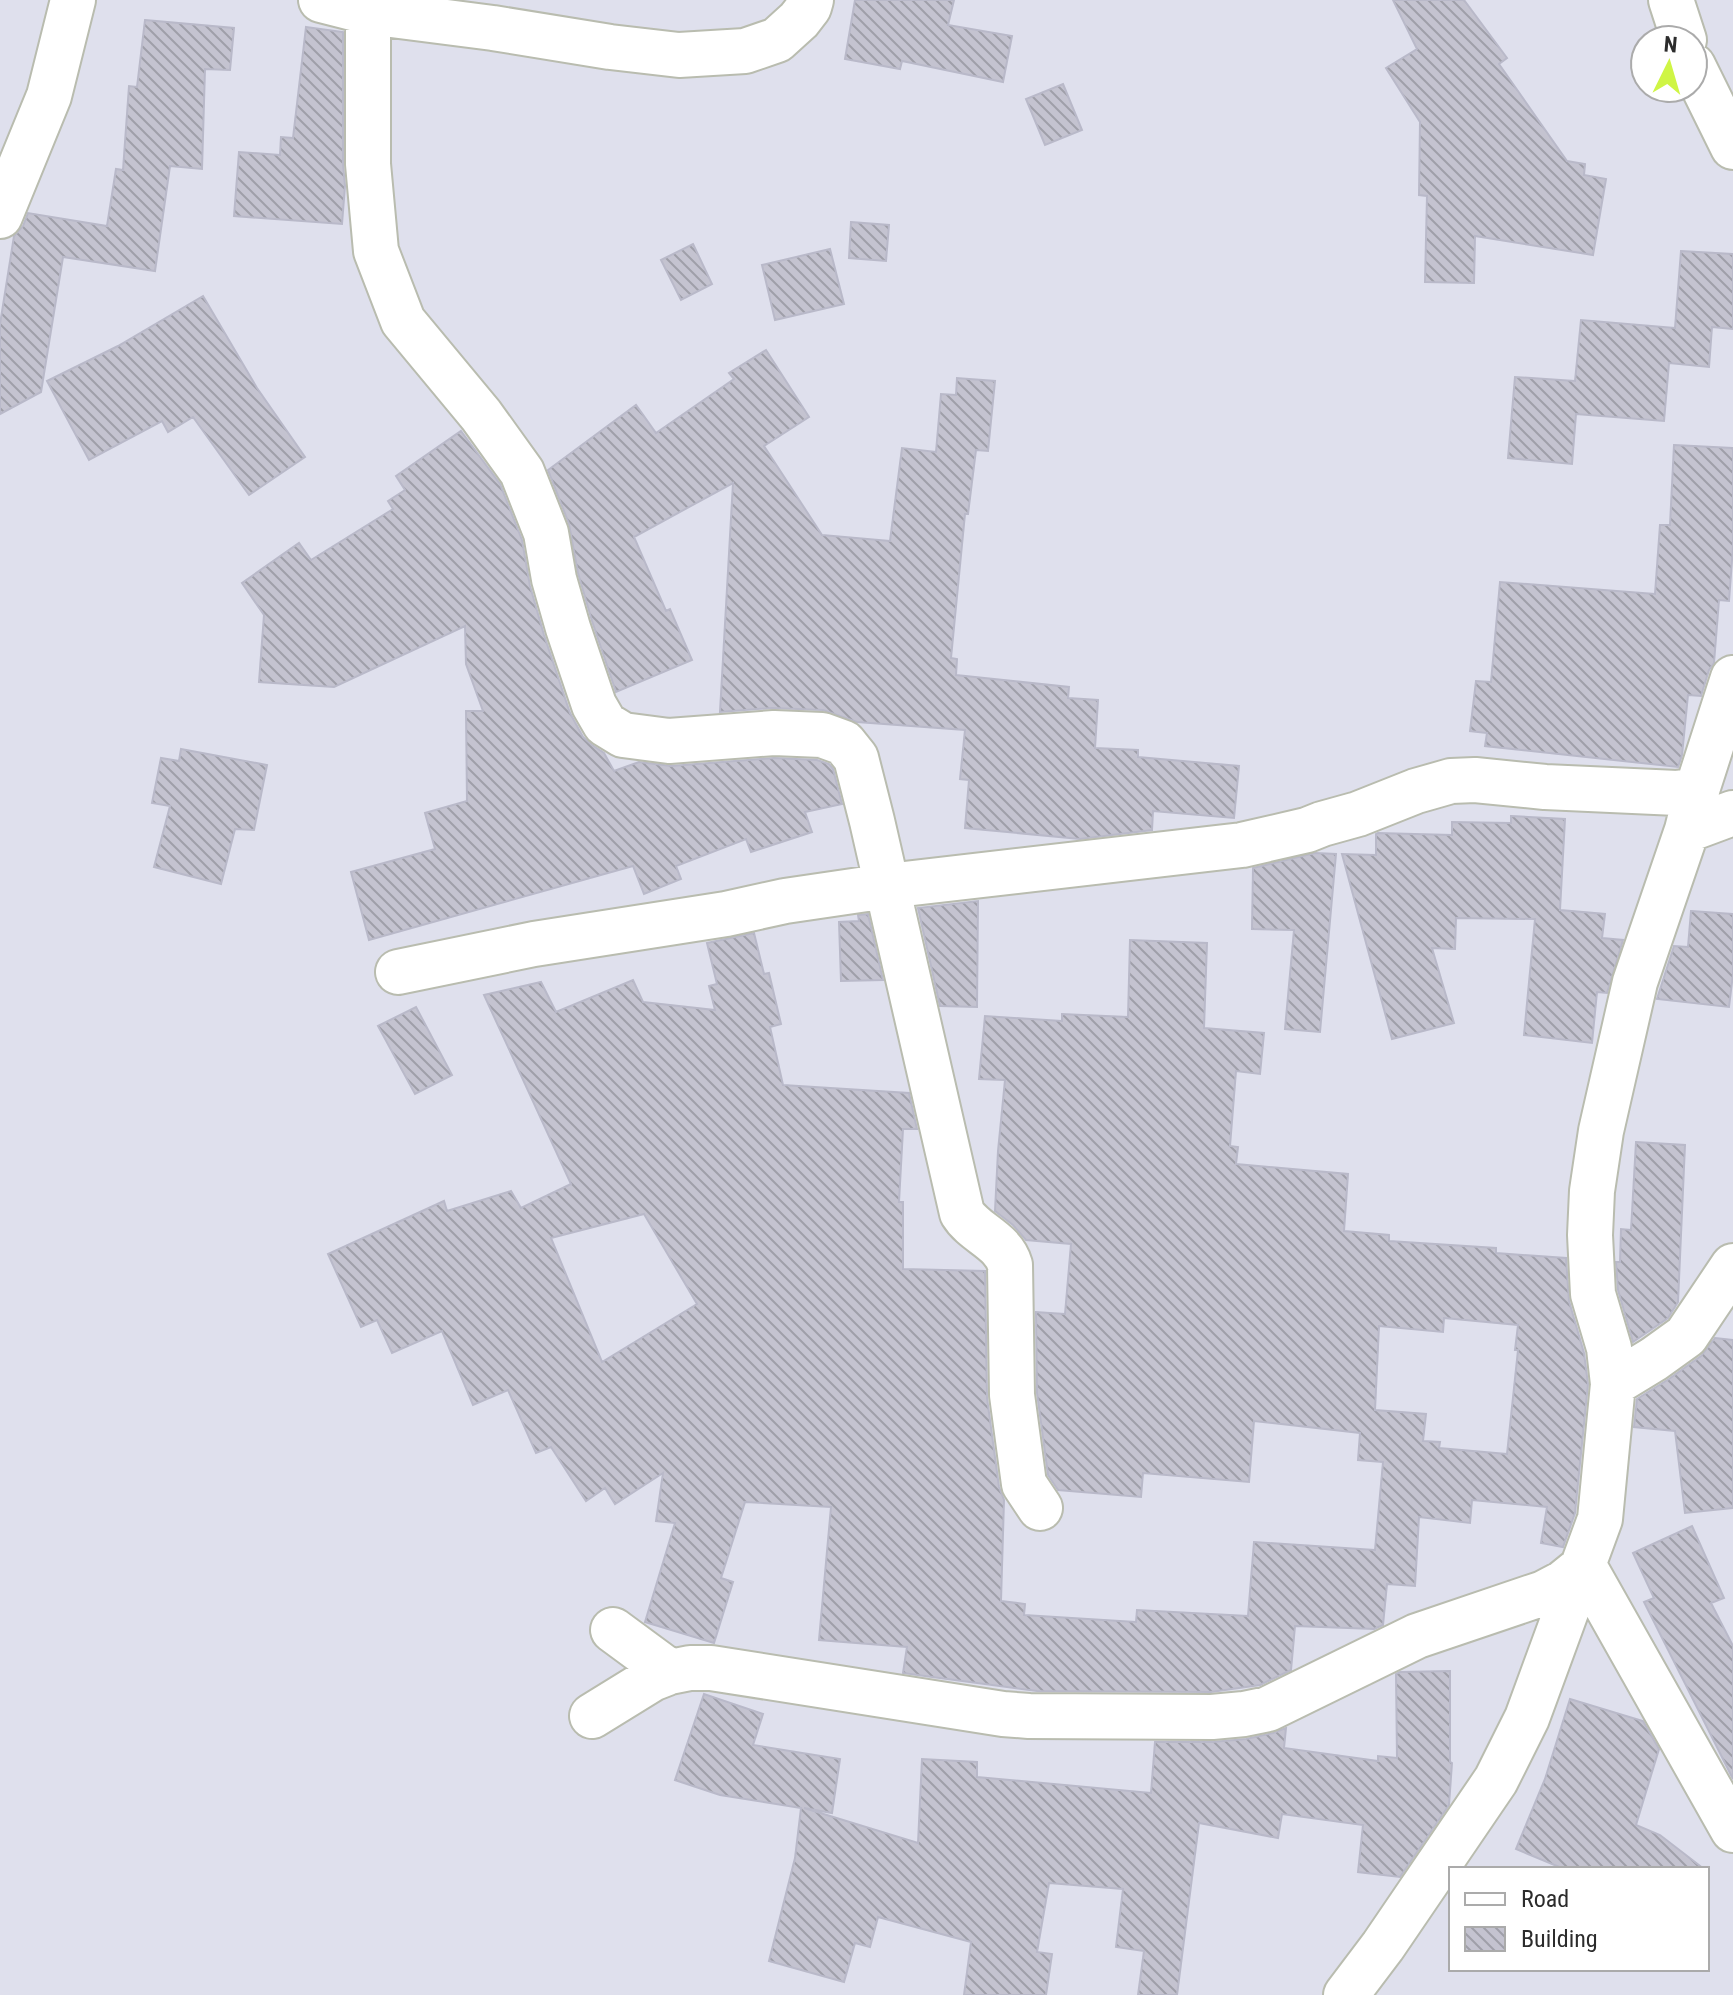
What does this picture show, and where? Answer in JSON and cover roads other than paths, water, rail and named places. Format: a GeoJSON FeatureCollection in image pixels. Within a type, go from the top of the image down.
{"type":"FeatureCollection","features":[{"type":"Feature","properties":{"kind":"street"},"geometry":{"type":"LineString","coordinates":[[0,216],[49,96],[73,0]]}},
{"type":"Feature","properties":{"kind":"street"},"geometry":{"type":"LineString","coordinates":[[321,0],[368,12],[679,55],[745,51],[777,40],[799,20],[811,0]]}},
{"type":"Feature","properties":{"kind":"street"},"geometry":{"type":"LineString","coordinates":[[1671,0],[1679,24]]}},
{"type":"Feature","properties":{"kind":"street"},"geometry":{"type":"LineString","coordinates":[[368,12],[368,164],[376,251],[403,321],[481,415],[522,472],[546,533],[554,579],[568,628],[594,705],[605,724],[623,735],[669,741],[774,733],[822,735],[844,743],[856,758],[962,1213],[968,1223],[1002,1248],[1010,1265],[1012,1395],[1024,1484],[1040,1508]]}},
{"type":"Feature","properties":{"kind":"street"},"geometry":{"type":"LineString","coordinates":[[1709,98],[1733,147]]}},
{"type":"Feature","properties":{"kind":"street"},"geometry":{"type":"LineString","coordinates":[[1346,1995],[1496,1780],[1527,1718],[1600,1519],[1613,1384],[1609,1348],[1593,1294],[1590,1235],[1592,1191],[1601,1131],[1635,982],[1706,811],[1733,678]]}},
{"type":"Feature","properties":{"kind":"street"},"geometry":{"type":"LineString","coordinates":[[398,972],[534,944],[726,914],[785,901],[887,886],[1242,845],[1307,830],[1451,781],[1677,793],[1706,811]]}},
{"type":"Feature","properties":{"kind":"street"},"geometry":{"type":"LineString","coordinates":[[1613,1384],[1686,1336],[1733,1266]]}},
{"type":"Feature","properties":{"kind":"street"},"geometry":{"type":"LineString","coordinates":[[592,1716],[652,1679],[690,1668],[711,1668],[1003,1714],[1212,1717],[1244,1714],[1268,1709],[1417,1636],[1544,1593],[1584,1566]]}},
{"type":"Feature","properties":{"kind":"street"},"geometry":{"type":"LineString","coordinates":[[1584,1566],[1733,1830]]}},
{"type":"Feature","properties":{"kind":"street"},"geometry":{"type":"LineString","coordinates":[[613,1630],[670,1672]]}}]}
